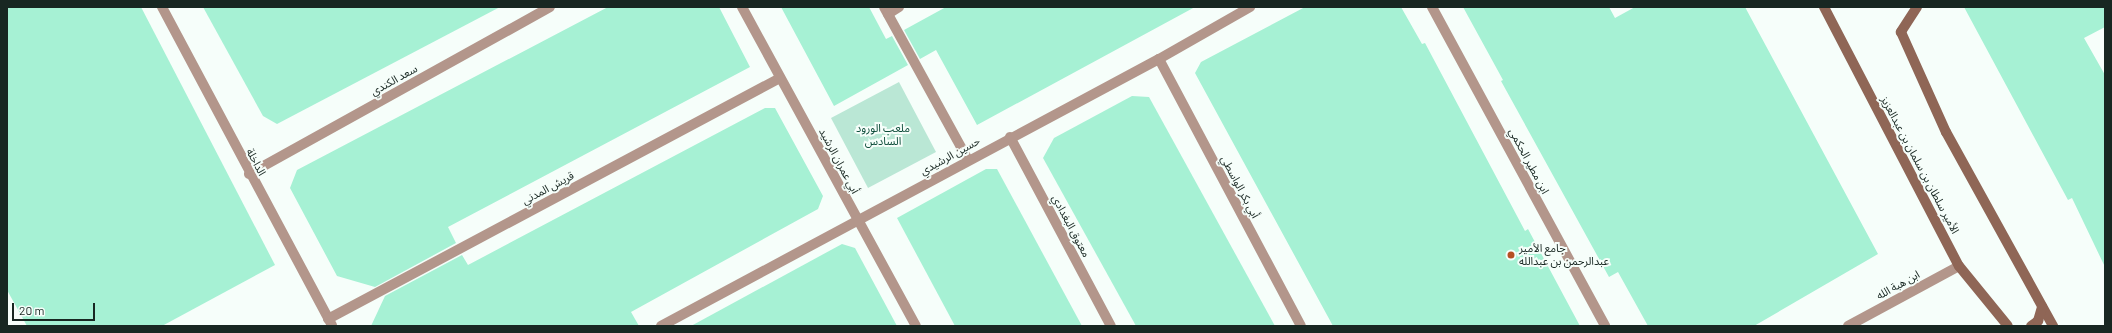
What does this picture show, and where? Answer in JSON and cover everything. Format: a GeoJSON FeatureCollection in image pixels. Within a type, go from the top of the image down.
{"type":"FeatureCollection","features":[{"type":"Feature","properties":{"kind":"street","name":"الداخلة"},"geometry":{"type":"LineString","coordinates":[[162,7],[249,174],[330,323]]}},
{"type":"Feature","properties":{"kind":"street","name":"سعد الكندي"},"geometry":{"type":"LineString","coordinates":[[249,174],[550,7]]}},
{"type":"Feature","properties":{"kind":"street","name":"أبي عمران الرشيد"},"geometry":{"type":"LineString","coordinates":[[742,7],[916,326]]}},
{"type":"Feature","properties":{"kind":"street"},"geometry":{"type":"LineString","coordinates":[[899,7],[886,10],[968,160]]}},
{"type":"Feature","properties":{"kind":"street","name":"حسين الرشيدي"},"geometry":{"type":"LineString","coordinates":[[661,326],[1010,137],[1159,59],[1250,7]]}},
{"type":"Feature","properties":{"kind":"street","name":"ابن مطير الحكمي"},"geometry":{"type":"LineString","coordinates":[[1432,7],[1605,326]]}},
{"type":"Feature","properties":{"kind":"street","name":"الأمير سلطان بن سلمان بن عبدالعزيز"},"geometry":{"type":"LineString","coordinates":[[1824,7],[1959,266],[2008,326]]}},
{"type":"Feature","properties":{"kind":"street"},"geometry":{"type":"LineString","coordinates":[[1917,7],[1901,32],[1946,132],[2053,326]]}},
{"type":"Feature","properties":{"kind":"street","name":"أبي بكر الواسطي"},"geometry":{"type":"LineString","coordinates":[[1159,59],[1301,326]]}},
{"type":"Feature","properties":{"kind":"street","name":"قريش المدني"},"geometry":{"type":"LineString","coordinates":[[330,323],[780,78]]}},
{"type":"Feature","properties":{"kind":"street","name":"معتوق البغدادي"},"geometry":{"type":"LineString","coordinates":[[1010,137],[1111,326]]}},
{"type":"Feature","properties":{"kind":"street","name":"ابن هبة الله"},"geometry":{"type":"LineString","coordinates":[[1848,326],[1959,266]]}},
{"type":"Feature","properties":{"kind":"street"},"geometry":{"type":"LineString","coordinates":[[2031,326],[2038,321],[2042,307]]}},
{"type":"Feature","properties":{"kind":"green space","name":"ملعب الورود السادس"},"geometry":{"type":"Polygon","coordinates":[[[899,82],[936,152],[868,188],[831,118],[899,82]]]}},
{"type":"Feature","properties":{"kind":"building"},"geometry":{"type":"Polygon","coordinates":[[[7,7],[141,7],[275,265],[162,326],[27,326],[7,290],[7,7]]]}},
{"type":"Feature","properties":{"kind":"building"},"geometry":{"type":"Polygon","coordinates":[[[203,7],[500,7],[277,124],[263,116],[203,7]]]}},
{"type":"Feature","properties":{"kind":"building"},"geometry":{"type":"Polygon","coordinates":[[[608,7],[719,7],[750,67],[448,227],[456,243],[375,287],[337,276],[290,188],[297,170],[608,7]]]}},
{"type":"Feature","properties":{"kind":"building"},"geometry":{"type":"Polygon","coordinates":[[[781,7],[869,7],[886,39],[892,36],[908,65],[834,106],[781,7]]]}},
{"type":"Feature","properties":{"kind":"building"},"geometry":{"type":"Polygon","coordinates":[[[946,7],[1195,7],[977,125],[936,50],[920,59],[904,30],[946,7]]]}},
{"type":"Feature","properties":{"kind":"building"},"geometry":{"type":"Polygon","coordinates":[[[1305,7],[1401,7],[1422,44],[1425,43],[1525,231],[1528,229],[1580,326],[1333,326],[1195,73],[1201,62],[1305,7]]]}},
{"type":"Feature","properties":{"kind":"building"},"geometry":{"type":"Polygon","coordinates":[[[1463,7],[1609,7],[1615,18],[1635,7],[1745,7],[1878,254],[1754,326],[1648,326],[1618,272],[1609,277],[1501,81],[1503,80],[1463,7]]]}},
{"type":"Feature","properties":{"kind":"building"},"geometry":{"type":"Polygon","coordinates":[[[1964,7],[2105,7],[2105,27],[2084,38],[2105,75],[2105,267],[2072,198],[2068,200],[1964,7]]]}},
{"type":"Feature","properties":{"kind":"building"},"geometry":{"type":"Polygon","coordinates":[[[1132,96],[1149,97],[1275,326],[1136,326],[1043,158],[1054,138],[1132,96]]]}},
{"type":"Feature","properties":{"kind":"building"},"geometry":{"type":"Polygon","coordinates":[[[765,108],[775,108],[823,196],[818,209],[631,312],[639,326],[371,326],[385,296],[462,255],[468,265],[765,108]]]}},
{"type":"Feature","properties":{"kind":"building"},"geometry":{"type":"Polygon","coordinates":[[[986,169],[997,169],[1082,326],[955,326],[897,218],[986,169]]]}},
{"type":"Feature","properties":{"kind":"building"},"geometry":{"type":"Polygon","coordinates":[[[842,244],[855,248],[897,326],[691,326],[842,244]]]}},
{"type":"Feature","properties":{"kind":"place","name":"جامع الأمير عبدالرحمن بن عبدالله"},"geometry":{"type":"Point","coordinates":[1511,255]}}]}
